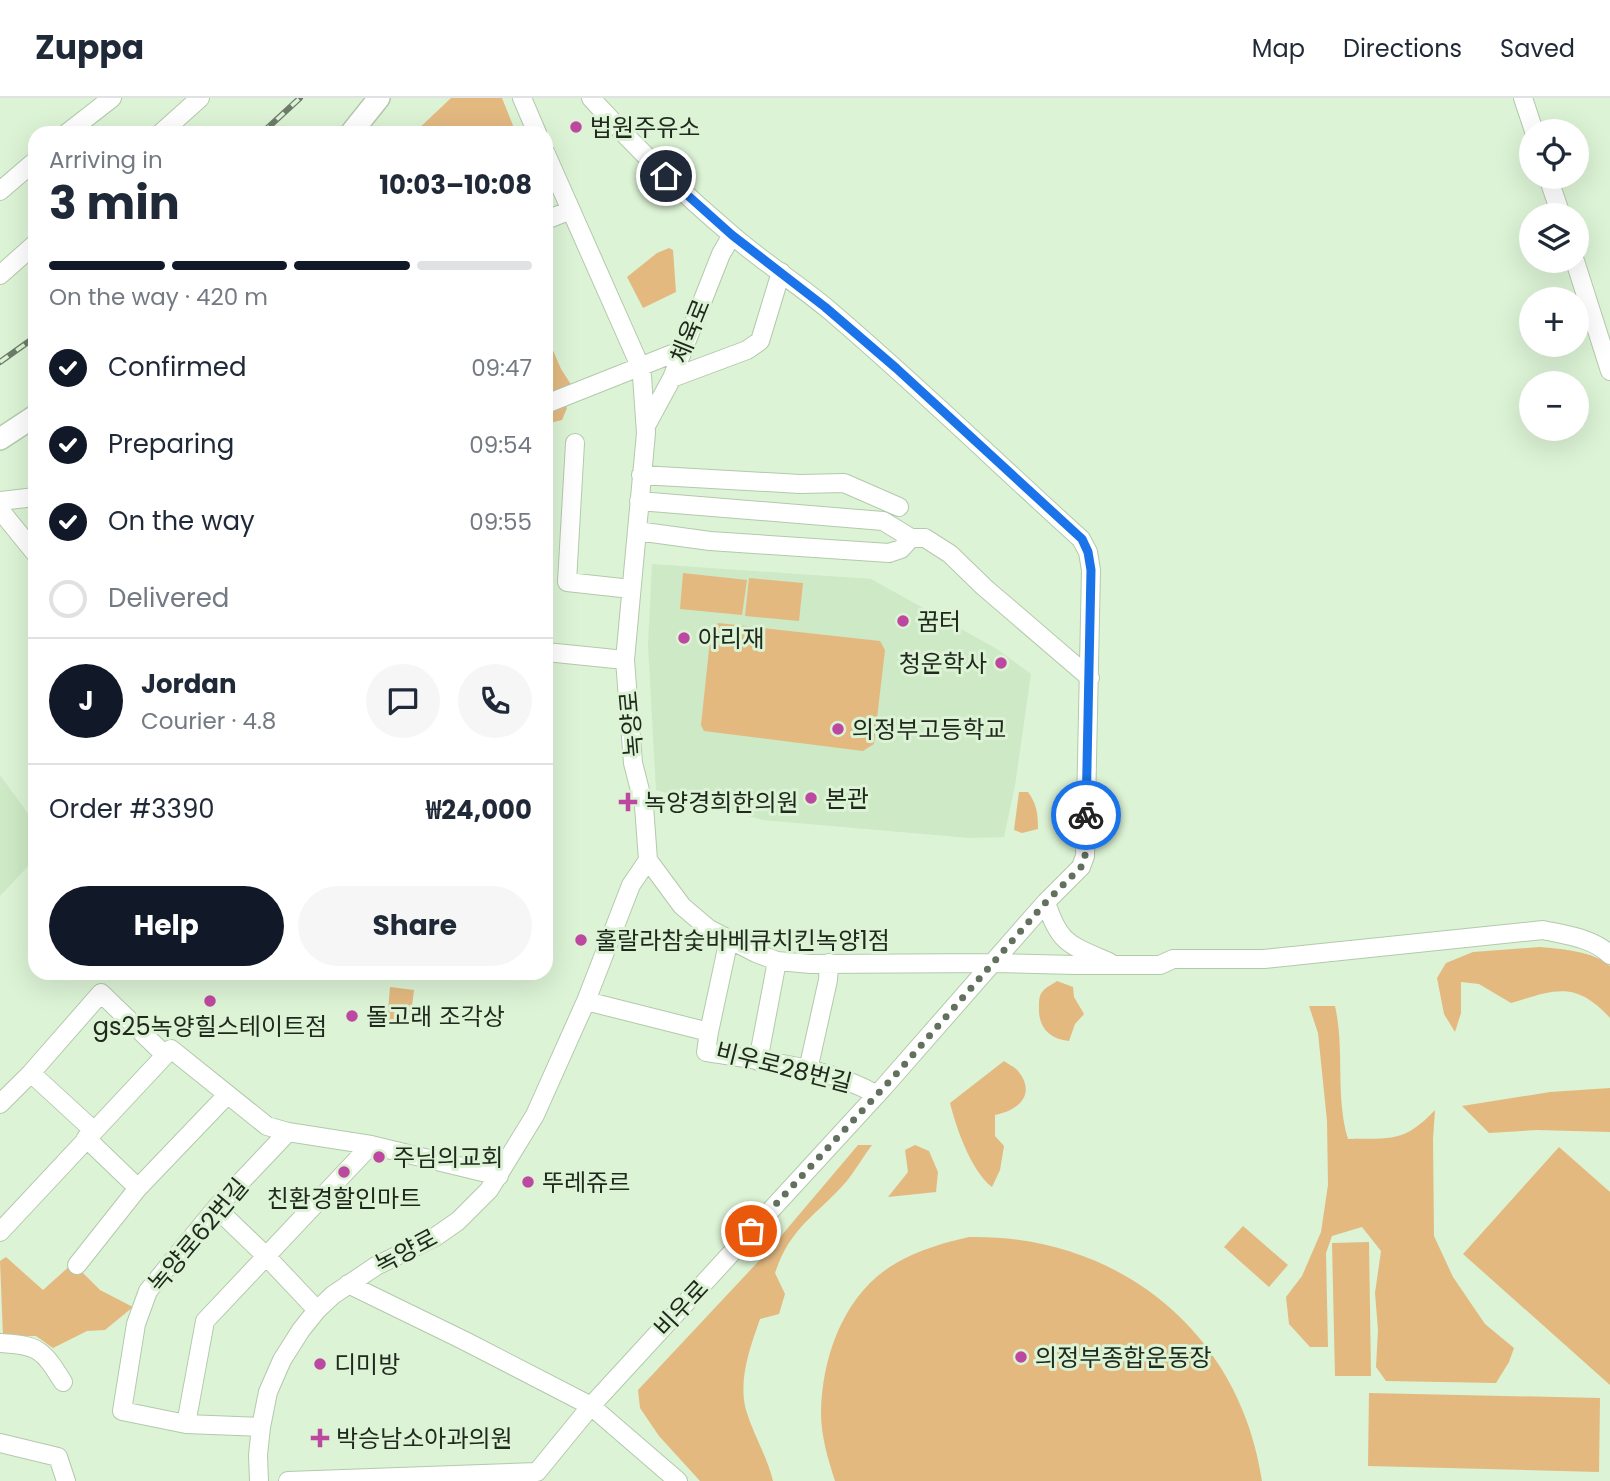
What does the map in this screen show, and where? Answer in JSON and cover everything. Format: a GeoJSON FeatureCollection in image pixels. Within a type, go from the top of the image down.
{"type":"FeatureCollection","features":[{"type":"Feature","properties":{"kind":"main road"},"geometry":{"type":"LineString","coordinates":[[357,126],[376,102],[399,98]]}},
{"type":"Feature","properties":{"kind":"main road"},"geometry":{"type":"LineString","coordinates":[[0,439],[28,421]]}},
{"type":"Feature","properties":{"kind":"street"},"geometry":{"type":"LineString","coordinates":[[76,126],[112,98]]}},
{"type":"Feature","properties":{"kind":"street"},"geometry":{"type":"LineString","coordinates":[[169,126],[200,98]]}},
{"type":"Feature","properties":{"kind":"street"},"geometry":{"type":"LineString","coordinates":[[522,98],[534,126]]}},
{"type":"Feature","properties":{"kind":"street"},"geometry":{"type":"LineString","coordinates":[[591,98],[626,138],[732,235],[781,272],[896,368],[1082,539],[1088,552],[1091,570],[1085,856],[1081,867],[1046,902],[994,962]]}},
{"type":"Feature","properties":{"kind":"street"},"geometry":{"type":"LineString","coordinates":[[1523,98],[1530,119]]}},
{"type":"Feature","properties":{"kind":"street"},"geometry":{"type":"LineString","coordinates":[[0,191],[28,167]]}},
{"type":"Feature","properties":{"kind":"street","name":"녹양로"},"geometry":{"type":"LineString","coordinates":[[260,1481],[258,1455],[261,1427],[268,1392],[282,1360],[317,1310],[348,1284],[376,1266],[435,1237],[458,1221],[475,1206],[499,1176],[535,1115],[586,1001],[631,885],[648,860],[644,806],[634,763],[625,660],[646,426],[639,368],[553,170]]}},
{"type":"Feature","properties":{"kind":"street"},"geometry":{"type":"LineString","coordinates":[[553,217],[571,210]]}},
{"type":"Feature","properties":{"kind":"street","name":"체육로"},"geometry":{"type":"LineString","coordinates":[[646,426],[672,378],[721,254],[732,235]]}},
{"type":"Feature","properties":{"kind":"street"},"geometry":{"type":"LineString","coordinates":[[0,275],[28,250]]}},
{"type":"Feature","properties":{"kind":"street"},"geometry":{"type":"LineString","coordinates":[[672,378],[747,351],[760,341],[781,272]]}},
{"type":"Feature","properties":{"kind":"street"},"geometry":{"type":"LineString","coordinates":[[1579,273],[1610,370]]}},
{"type":"Feature","properties":{"kind":"street"},"geometry":{"type":"LineString","coordinates":[[553,401],[682,349]]}},
{"type":"Feature","properties":{"kind":"street"},"geometry":{"type":"LineString","coordinates":[[575,443],[567,582],[631,589]]}},
{"type":"Feature","properties":{"kind":"street"},"geometry":{"type":"LineString","coordinates":[[641,475],[800,484],[844,483],[899,507]]}},
{"type":"Feature","properties":{"kind":"street"},"geometry":{"type":"LineString","coordinates":[[0,501],[28,498]]}},
{"type":"Feature","properties":{"kind":"street"},"geometry":{"type":"LineString","coordinates":[[639,501],[883,521],[911,538],[925,538],[950,554],[984,587],[1090,678]]}},
{"type":"Feature","properties":{"kind":"street"},"geometry":{"type":"LineString","coordinates":[[0,510],[28,544]]}},
{"type":"Feature","properties":{"kind":"street"},"geometry":{"type":"LineString","coordinates":[[636,531],[710,541],[889,553],[901,549],[911,538]]}},
{"type":"Feature","properties":{"kind":"street"},"geometry":{"type":"LineString","coordinates":[[553,653],[625,660]]}},
{"type":"Feature","properties":{"kind":"street"},"geometry":{"type":"LineString","coordinates":[[648,860],[682,906],[709,929],[777,961],[811,964],[994,962],[1160,965],[1173,959],[1264,959],[1543,930],[1579,938],[1604,949],[1610,956]]}},
{"type":"Feature","properties":{"kind":"street"},"geometry":{"type":"LineString","coordinates":[[1046,902],[1054,926],[1071,946],[1118,965]]}},
{"type":"Feature","properties":{"kind":"street"},"geometry":{"type":"LineString","coordinates":[[709,1032],[729,939]]}},
{"type":"Feature","properties":{"kind":"street"},"geometry":{"type":"LineString","coordinates":[[758,1061],[777,961]]}},
{"type":"Feature","properties":{"kind":"street","name":"비우로"},"geometry":{"type":"LineString","coordinates":[[288,1481],[537,1477],[591,1406],[877,1095],[994,962]]}},
{"type":"Feature","properties":{"kind":"street"},"geometry":{"type":"LineString","coordinates":[[808,1070],[828,980],[829,963]]}},
{"type":"Feature","properties":{"kind":"street"},"geometry":{"type":"LineString","coordinates":[[0,1104],[101,993],[165,1055]]}},
{"type":"Feature","properties":{"kind":"street","name":"비우로28번길"},"geometry":{"type":"LineString","coordinates":[[586,1001],[709,1032],[706,1052],[808,1070],[855,1082],[877,1095]]}},
{"type":"Feature","properties":{"kind":"street"},"geometry":{"type":"LineString","coordinates":[[0,1232],[171,1049],[226,1096],[267,1126],[288,1132],[371,1144],[499,1176]]}},
{"type":"Feature","properties":{"kind":"street"},"geometry":{"type":"LineString","coordinates":[[31,1073],[138,1188]]}},
{"type":"Feature","properties":{"kind":"street"},"geometry":{"type":"LineString","coordinates":[[78,1265],[138,1188],[226,1096]]}},
{"type":"Feature","properties":{"kind":"street","name":"녹양로62번길"},"geometry":{"type":"LineString","coordinates":[[261,1427],[186,1424],[121,1411],[136,1324],[148,1291],[216,1208],[288,1132]]}},
{"type":"Feature","properties":{"kind":"street"},"geometry":{"type":"LineString","coordinates":[[186,1424],[205,1321],[371,1144]]}},
{"type":"Feature","properties":{"kind":"street"},"geometry":{"type":"LineString","coordinates":[[216,1208],[317,1310]]}},
{"type":"Feature","properties":{"kind":"street","name":"녹양로"},"geometry":{"type":"LineString","coordinates":[[348,1284],[591,1406],[678,1481]]}},
{"type":"Feature","properties":{"kind":"street"},"geometry":{"type":"LineString","coordinates":[[0,1343],[24,1344],[45,1354],[63,1382]]}},
{"type":"Feature","properties":{"kind":"street"},"geometry":{"type":"LineString","coordinates":[[0,1443],[58,1457],[66,1481]]}},
{"type":"Feature","properties":{"kind":"shaded area"},"geometry":{"type":"Polygon","coordinates":[[[451,98],[502,98],[513,126],[421,126],[451,98]]]}},
{"type":"Feature","properties":{"kind":"shaded area"},"geometry":{"type":"Polygon","coordinates":[[[669,248],[673,250],[676,292],[643,308],[627,277],[657,253],[669,248]]]}},
{"type":"Feature","properties":{"kind":"shaded area"},"geometry":{"type":"Polygon","coordinates":[[[553,350],[572,386],[559,394],[567,408],[562,420],[553,422],[553,350]]]}},
{"type":"Feature","properties":{"kind":"shaded area","name":"의정부고등학교"},"geometry":{"type":"Polygon","coordinates":[[[652,564],[871,579],[997,649],[1031,674],[1015,785],[1004,837],[970,838],[763,820],[656,790],[648,645],[652,564]]]}},
{"type":"Feature","properties":{"kind":"shaded area"},"geometry":{"type":"Polygon","coordinates":[[[683,573],[747,580],[742,615],[680,609],[683,573]]]}},
{"type":"Feature","properties":{"kind":"shaded area"},"geometry":{"type":"Polygon","coordinates":[[[749,578],[803,583],[799,621],[745,616],[749,578]]]}},
{"type":"Feature","properties":{"kind":"shaded area"},"geometry":{"type":"Polygon","coordinates":[[[718,623],[880,641],[885,650],[874,744],[863,751],[704,731],[701,725],[711,631],[718,623]]]}},
{"type":"Feature","properties":{"kind":"shaded area"},"geometry":{"type":"Polygon","coordinates":[[[0,775],[28,813],[28,866],[0,896],[0,775]]]}},
{"type":"Feature","properties":{"kind":"shaded area"},"geometry":{"type":"Polygon","coordinates":[[[1019,792],[1028,792],[1033,801],[1038,829],[1022,833],[1014,830],[1019,792]]]}},
{"type":"Feature","properties":{"kind":"shaded area"},"geometry":{"type":"Polygon","coordinates":[[[1540,947],[1586,954],[1610,966],[1610,1018],[1598,1006],[1575,993],[1552,992],[1511,1003],[1479,984],[1461,982],[1461,1013],[1455,1032],[1444,1014],[1437,978],[1446,963],[1473,952],[1540,947]]]}},
{"type":"Feature","properties":{"kind":"shaded area"},"geometry":{"type":"Polygon","coordinates":[[[1057,981],[1073,987],[1074,997],[1084,1014],[1075,1024],[1069,1041],[1050,1035],[1040,1020],[1041,994],[1057,981]]]}},
{"type":"Feature","properties":{"kind":"shaded area"},"geometry":{"type":"Polygon","coordinates":[[[390,987],[414,990],[410,1023],[387,1022],[390,987]]]}},
{"type":"Feature","properties":{"kind":"shaded area"},"geometry":{"type":"Polygon","coordinates":[[[1309,1006],[1335,1006],[1342,1106],[1348,1139],[1396,1137],[1414,1128],[1435,1110],[1434,1236],[1453,1277],[1485,1324],[1514,1348],[1496,1383],[1386,1381],[1376,1367],[1378,1330],[1375,1293],[1381,1251],[1362,1227],[1332,1236],[1326,1253],[1328,1347],[1310,1347],[1289,1324],[1286,1297],[1302,1276],[1321,1232],[1328,1185],[1327,1121],[1318,1033],[1309,1006]]]}},
{"type":"Feature","properties":{"kind":"shaded area"},"geometry":{"type":"Polygon","coordinates":[[[1004,1061],[1017,1070],[1026,1087],[1022,1100],[1017,1105],[995,1115],[995,1136],[1004,1146],[1000,1170],[992,1187],[971,1160],[950,1103],[1004,1061]]]}},
{"type":"Feature","properties":{"kind":"shaded area"},"geometry":{"type":"Polygon","coordinates":[[[1610,1088],[1610,1132],[1537,1130],[1489,1133],[1462,1106],[1550,1092],[1610,1088]]]}},
{"type":"Feature","properties":{"kind":"shaded area"},"geometry":{"type":"Polygon","coordinates":[[[858,1145],[872,1145],[846,1182],[796,1233],[781,1257],[775,1273],[785,1294],[779,1314],[760,1319],[749,1353],[743,1387],[746,1410],[773,1481],[700,1481],[659,1436],[640,1408],[638,1390],[770,1249],[858,1145]]]}},
{"type":"Feature","properties":{"kind":"shaded area"},"geometry":{"type":"Polygon","coordinates":[[[915,1145],[929,1151],[938,1172],[936,1192],[888,1197],[908,1172],[905,1150],[915,1145]]]}},
{"type":"Feature","properties":{"kind":"shaded area"},"geometry":{"type":"Polygon","coordinates":[[[1559,1147],[1610,1192],[1610,1385],[1463,1254],[1559,1147]]]}},
{"type":"Feature","properties":{"kind":"shaded area"},"geometry":{"type":"Polygon","coordinates":[[[1243,1226],[1288,1265],[1269,1287],[1224,1247],[1243,1226]]]}},
{"type":"Feature","properties":{"kind":"shaded area","name":"의정부종합운동장"},"geometry":{"type":"Polygon","coordinates":[[[969,1237],[1023,1241],[1075,1253],[1121,1274],[1163,1302],[1199,1338],[1228,1380],[1249,1428],[1262,1481],[835,1481],[827,1456],[821,1413],[826,1369],[840,1327],[851,1307],[880,1274],[924,1250],[969,1237]]]}},
{"type":"Feature","properties":{"kind":"shaded area"},"geometry":{"type":"Polygon","coordinates":[[[1369,1242],[1371,1376],[1335,1376],[1332,1243],[1369,1242]]]}},
{"type":"Feature","properties":{"kind":"shaded area"},"geometry":{"type":"Polygon","coordinates":[[[6,1257],[43,1290],[73,1263],[100,1290],[133,1307],[105,1330],[87,1331],[53,1348],[36,1336],[3,1336],[0,1261],[6,1257]]]}},
{"type":"Feature","properties":{"kind":"shaded area"},"geometry":{"type":"Polygon","coordinates":[[[1369,1393],[1600,1398],[1599,1472],[1368,1466],[1369,1393]]]}},
{"type":"Feature","properties":{"kind":"railway"},"geometry":{"type":"LineString","coordinates":[[270,126],[300,98]]}},
{"type":"Feature","properties":{"kind":"railway"},"geometry":{"type":"LineString","coordinates":[[0,362],[28,342]]}},
{"type":"Feature","properties":{"kind":"way so far"},"geometry":{"type":"LineString","coordinates":[[751,1231],[897,1073],[1062,884],[1081,867],[1085,856],[1086,815]]}},
{"type":"Feature","properties":{"kind":"place","name":"법원주유소"},"geometry":{"type":"Point","coordinates":[576,127]}},
{"type":"Feature","properties":{"kind":"place","name":"꿈터"},"geometry":{"type":"Point","coordinates":[903,621]}},
{"type":"Feature","properties":{"kind":"place","name":"아리재"},"geometry":{"type":"Point","coordinates":[684,638]}},
{"type":"Feature","properties":{"kind":"place","name":"청운학사"},"geometry":{"type":"Point","coordinates":[1001,663]}},
{"type":"Feature","properties":{"kind":"place","name":"의정부고등학교"},"geometry":{"type":"Point","coordinates":[838,729]}},
{"type":"Feature","properties":{"kind":"place","name":"본관"},"geometry":{"type":"Point","coordinates":[811,798]}},
{"type":"Feature","properties":{"kind":"place","name":"녹양경희한의원"},"geometry":{"type":"Point","coordinates":[628,802]}},
{"type":"Feature","properties":{"kind":"place","name":"훌랄라참숯바베큐치킨녹양1점"},"geometry":{"type":"Point","coordinates":[581,940]}},
{"type":"Feature","properties":{"kind":"place","name":"gs25녹양힐스테이트점"},"geometry":{"type":"Point","coordinates":[210,1001]}},
{"type":"Feature","properties":{"kind":"place","name":"돌고래 조각상"},"geometry":{"type":"Point","coordinates":[352,1016]}},
{"type":"Feature","properties":{"kind":"place","name":"주님의교회"},"geometry":{"type":"Point","coordinates":[379,1157]}},
{"type":"Feature","properties":{"kind":"place","name":"친환경할인마트"},"geometry":{"type":"Point","coordinates":[344,1172]}},
{"type":"Feature","properties":{"kind":"place","name":"뚜레쥬르"},"geometry":{"type":"Point","coordinates":[528,1182]}},
{"type":"Feature","properties":{"kind":"place","name":"의정부종합운동장"},"geometry":{"type":"Point","coordinates":[1021,1357]}},
{"type":"Feature","properties":{"kind":"place","name":"디미방"},"geometry":{"type":"Point","coordinates":[320,1364]}},
{"type":"Feature","properties":{"kind":"place","name":"박승남소아과의원"},"geometry":{"type":"Point","coordinates":[320,1438]}},
{"type":"Feature","properties":{"kind":"route"},"geometry":{"type":"LineString","coordinates":[[666,176],[732,235],[825,307],[896,368],[1082,539],[1088,552],[1091,570],[1086,815]]}}]}
